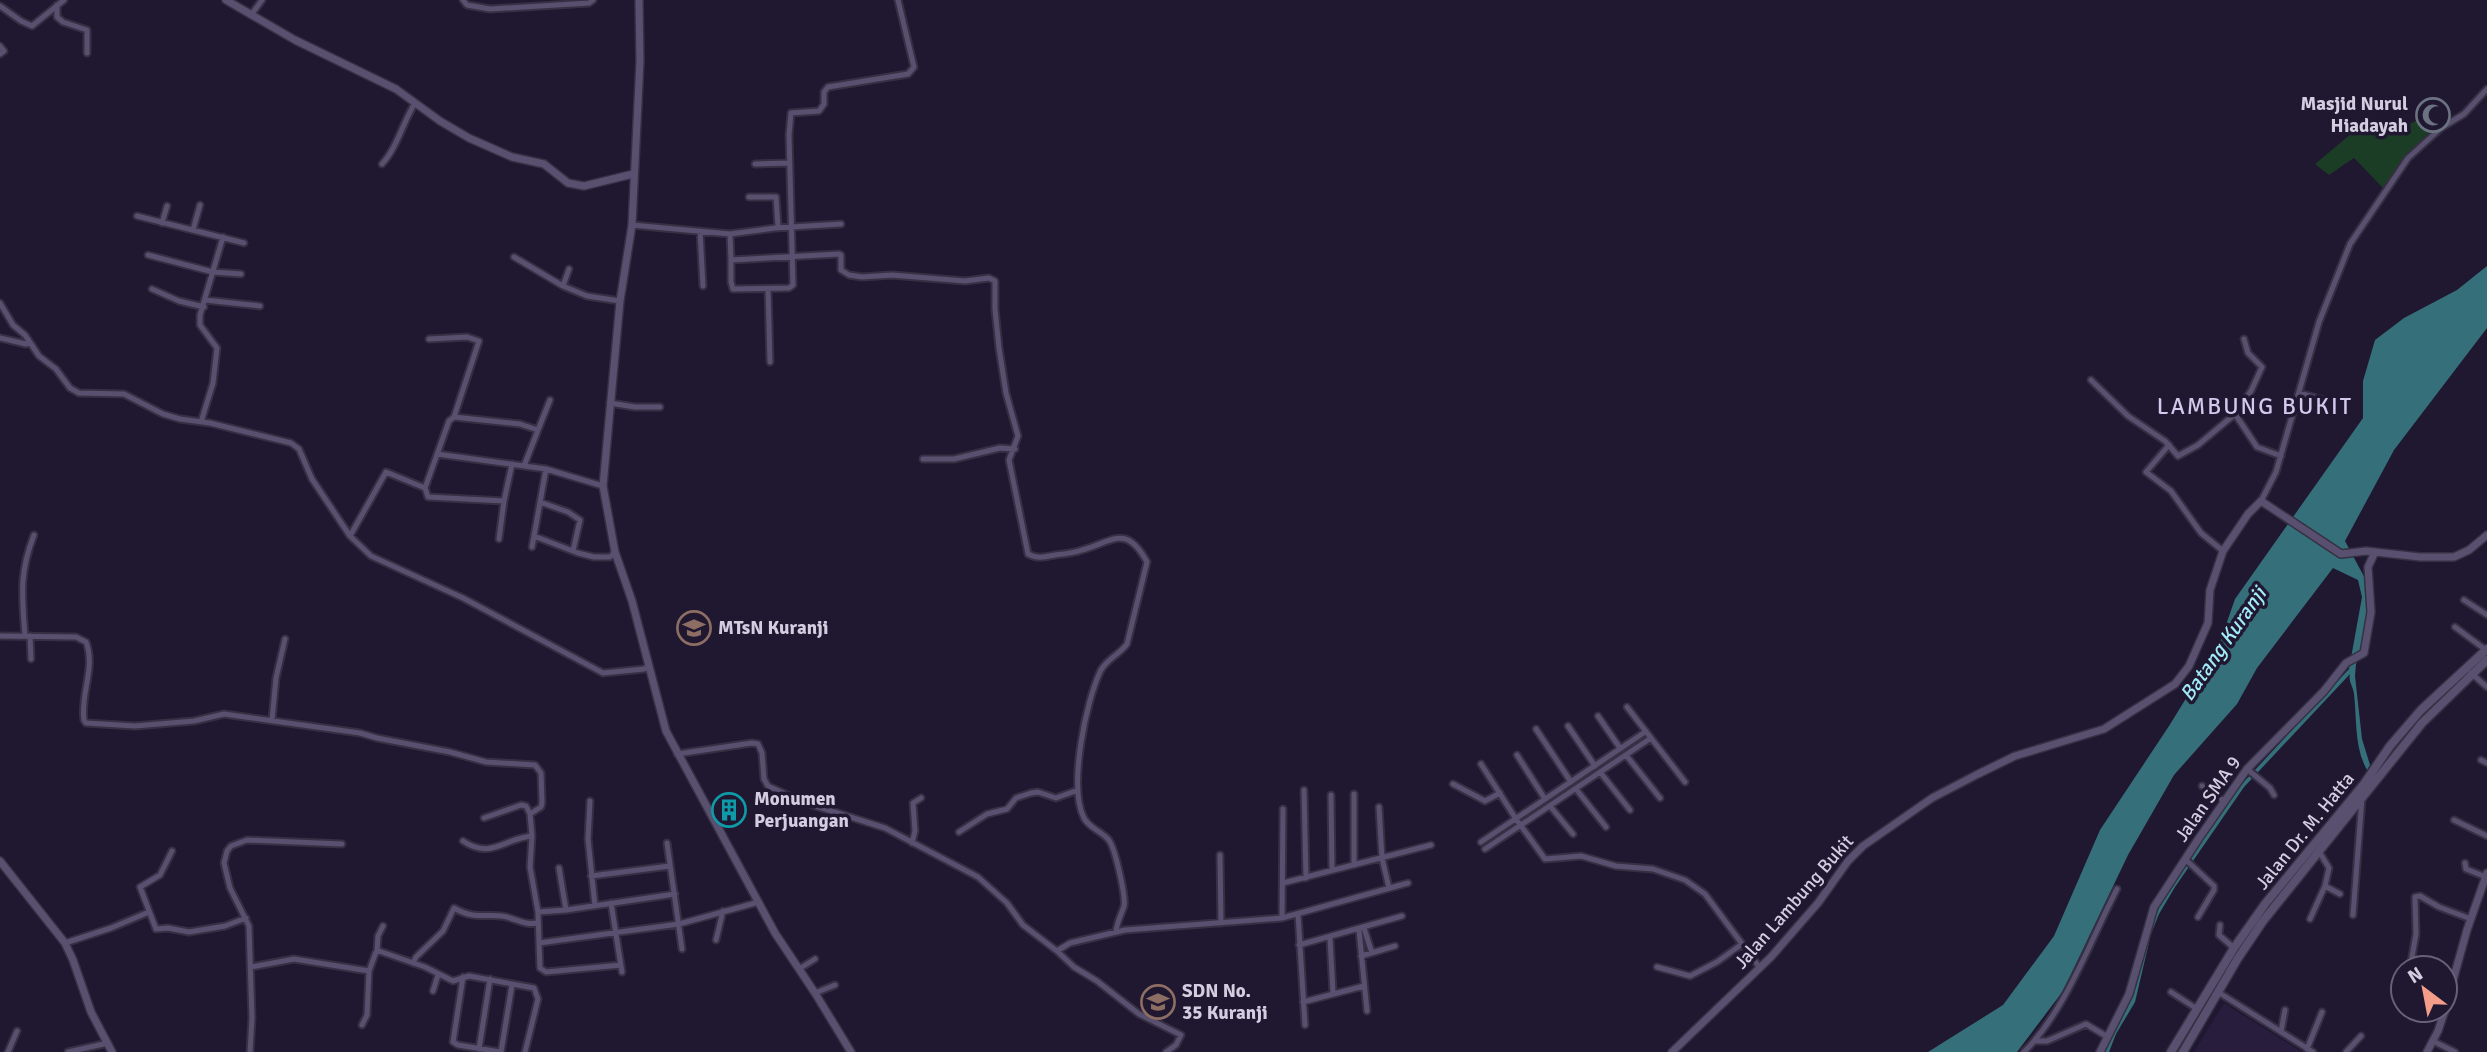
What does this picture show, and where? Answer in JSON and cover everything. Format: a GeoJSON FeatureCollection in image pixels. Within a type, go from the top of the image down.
{"type":"FeatureCollection","features":[{"type":"Feature","properties":{"kind":"main road","name":"Jalan Dr. M. Hatta"},"geometry":{"type":"LineString","coordinates":[[2171,1052],[2265,904],[2358,800],[2422,723],[2487,653]]}},
{"type":"Feature","properties":{"kind":"main road","name":"Jalan Dr. M. Hatta"},"geometry":{"type":"LineString","coordinates":[[2234,953],[2351,813],[2364,784],[2421,710],[2487,653]]}},
{"type":"Feature","properties":{"kind":"main road"},"geometry":{"type":"LineString","coordinates":[[2183,1052],[2218,992],[2234,953]]}},
{"type":"Feature","properties":{"kind":"street"},"geometry":{"type":"LineString","coordinates":[[49,0],[57,5]]}},
{"type":"Feature","properties":{"kind":"street"},"geometry":{"type":"LineString","coordinates":[[0,6],[32,26],[64,0]]}},
{"type":"Feature","properties":{"kind":"street"},"geometry":{"type":"LineString","coordinates":[[226,0],[307,46],[396,89],[468,138],[512,157],[544,164],[575,185],[584,186],[633,174]]}},
{"type":"Feature","properties":{"kind":"street"},"geometry":{"type":"LineString","coordinates":[[251,15],[261,0]]}},
{"type":"Feature","properties":{"kind":"street"},"geometry":{"type":"LineString","coordinates":[[463,0],[467,5],[490,9],[589,3],[593,0]]}},
{"type":"Feature","properties":{"kind":"street"},"geometry":{"type":"LineString","coordinates":[[639,0],[640,61],[632,225],[620,301],[603,486],[615,552],[632,601],[666,731],[759,902],[851,1052]]}},
{"type":"Feature","properties":{"kind":"street"},"geometry":{"type":"LineString","coordinates":[[730,234],[733,289],[789,288],[793,285],[791,113],[819,111],[824,104],[824,92],[828,87],[908,74],[913,70],[898,0]]}},
{"type":"Feature","properties":{"kind":"street"},"geometry":{"type":"LineString","coordinates":[[57,5],[57,17],[63,22],[87,30],[87,53]]}},
{"type":"Feature","properties":{"kind":"street"},"geometry":{"type":"LineString","coordinates":[[0,46],[4,51],[0,54]]}},
{"type":"Feature","properties":{"kind":"street"},"geometry":{"type":"LineString","coordinates":[[2487,89],[2464,114],[2441,128],[2408,158],[2359,228],[2332,288],[2276,472],[2261,501],[2339,553],[2375,552],[2420,557],[2454,557],[2469,551],[2487,535]]}},
{"type":"Feature","properties":{"kind":"street"},"geometry":{"type":"LineString","coordinates":[[382,163],[393,151],[404,121],[415,103]]}},
{"type":"Feature","properties":{"kind":"street"},"geometry":{"type":"LineString","coordinates":[[755,164],[790,163]]}},
{"type":"Feature","properties":{"kind":"street"},"geometry":{"type":"LineString","coordinates":[[749,197],[791,194]]}},
{"type":"Feature","properties":{"kind":"street"},"geometry":{"type":"LineString","coordinates":[[776,197],[778,227]]}},
{"type":"Feature","properties":{"kind":"street"},"geometry":{"type":"LineString","coordinates":[[193,230],[200,205]]}},
{"type":"Feature","properties":{"kind":"street"},"geometry":{"type":"LineString","coordinates":[[162,223],[167,206]]}},
{"type":"Feature","properties":{"kind":"street"},"geometry":{"type":"LineString","coordinates":[[137,216],[244,243]]}},
{"type":"Feature","properties":{"kind":"street"},"geometry":{"type":"LineString","coordinates":[[632,225],[730,234],[778,227],[841,224]]}},
{"type":"Feature","properties":{"kind":"street"},"geometry":{"type":"LineString","coordinates":[[700,231],[703,286]]}},
{"type":"Feature","properties":{"kind":"street"},"geometry":{"type":"LineString","coordinates":[[201,422],[213,383],[217,348],[200,325],[223,237]]}},
{"type":"Feature","properties":{"kind":"street"},"geometry":{"type":"LineString","coordinates":[[731,260],[839,254],[843,272],[863,277],[892,275],[965,281],[994,280],[999,348],[1006,393],[1018,436],[1009,460],[1028,554],[1039,558],[1082,550],[1115,537],[1125,539],[1135,546],[1147,562],[1127,644],[1102,667],[1090,700],[1077,771],[1083,817],[1089,825],[1109,839],[1125,896],[1124,906],[1117,919],[1116,932]]}},
{"type":"Feature","properties":{"kind":"street"},"geometry":{"type":"LineString","coordinates":[[148,255],[213,272],[241,274]]}},
{"type":"Feature","properties":{"kind":"street"},"geometry":{"type":"LineString","coordinates":[[514,257],[563,286],[587,296],[620,301]]}},
{"type":"Feature","properties":{"kind":"street"},"geometry":{"type":"LineString","coordinates":[[563,286],[569,268]]}},
{"type":"Feature","properties":{"kind":"street"},"geometry":{"type":"LineString","coordinates":[[152,289],[179,300],[260,306]]}},
{"type":"Feature","properties":{"kind":"street"},"geometry":{"type":"LineString","coordinates":[[768,289],[770,362]]}},
{"type":"Feature","properties":{"kind":"street"},"geometry":{"type":"LineString","coordinates":[[0,303],[13,325],[45,363],[56,369],[70,388],[79,393],[124,394],[163,414],[291,443],[299,449],[312,479],[350,536],[370,556],[463,598],[603,673],[645,669],[649,666]]}},
{"type":"Feature","properties":{"kind":"street"},"geometry":{"type":"LineString","coordinates":[[429,339],[467,337],[479,341],[454,417],[449,421],[425,488],[428,497],[504,501]]}},
{"type":"Feature","properties":{"kind":"street"},"geometry":{"type":"LineString","coordinates":[[0,338],[30,343]]}},
{"type":"Feature","properties":{"kind":"street"},"geometry":{"type":"LineString","coordinates":[[2091,380],[2128,416],[2169,445],[2179,456],[2235,414],[2251,391],[2262,365],[2248,353],[2244,339]]}},
{"type":"Feature","properties":{"kind":"street"},"geometry":{"type":"LineString","coordinates":[[2299,393],[2324,400]]}},
{"type":"Feature","properties":{"kind":"street"},"geometry":{"type":"LineString","coordinates":[[524,466],[550,400]]}},
{"type":"Feature","properties":{"kind":"street"},"geometry":{"type":"LineString","coordinates":[[610,403],[660,407]]}},
{"type":"Feature","properties":{"kind":"street"},"geometry":{"type":"LineString","coordinates":[[2235,414],[2258,447],[2281,456]]}},
{"type":"Feature","properties":{"kind":"street"},"geometry":{"type":"LineString","coordinates":[[454,417],[520,424],[538,430]]}},
{"type":"Feature","properties":{"kind":"street"},"geometry":{"type":"LineString","coordinates":[[2169,445],[2146,472],[2171,491],[2202,533],[2223,551]]}},
{"type":"Feature","properties":{"kind":"street"},"geometry":{"type":"LineString","coordinates":[[923,459],[954,459],[1000,448],[1015,449]]}},
{"type":"Feature","properties":{"kind":"street"},"geometry":{"type":"LineString","coordinates":[[437,454],[545,469],[603,486]]}},
{"type":"Feature","properties":{"kind":"street"},"geometry":{"type":"LineString","coordinates":[[499,539],[512,464]]}},
{"type":"Feature","properties":{"kind":"street"},"geometry":{"type":"LineString","coordinates":[[532,547],[545,469]]}},
{"type":"Feature","properties":{"kind":"street"},"geometry":{"type":"LineString","coordinates":[[350,536],[386,472],[425,488]]}},
{"type":"Feature","properties":{"kind":"street","name":"Jalan Lambung Bukit"},"geometry":{"type":"LineString","coordinates":[[1672,1052],[1760,968],[1818,903],[1854,853],[1932,798],[2005,760],[2104,729],[2175,684],[2189,666],[2205,631],[2210,590],[2223,551],[2248,514],[2261,501]]}},
{"type":"Feature","properties":{"kind":"street"},"geometry":{"type":"LineString","coordinates":[[540,502],[568,512],[580,520],[573,551]]}},
{"type":"Feature","properties":{"kind":"street"},"geometry":{"type":"LineString","coordinates":[[31,659],[21,590],[34,535]]}},
{"type":"Feature","properties":{"kind":"street"},"geometry":{"type":"LineString","coordinates":[[534,536],[573,551],[602,558],[610,557],[615,552]]}},
{"type":"Feature","properties":{"kind":"street","name":"Jalan SMA 9"},"geometry":{"type":"LineString","coordinates":[[2100,1052],[2129,994],[2154,907],[2188,861],[2224,801],[2353,659],[2364,653],[2371,612],[2367,572],[2375,552]]}},
{"type":"Feature","properties":{"kind":"street"},"geometry":{"type":"LineString","coordinates":[[2464,600],[2487,615]]}},
{"type":"Feature","properties":{"kind":"street"},"geometry":{"type":"LineString","coordinates":[[2455,627],[2487,653]]}},
{"type":"Feature","properties":{"kind":"street"},"geometry":{"type":"LineString","coordinates":[[0,636],[76,637],[86,642],[90,663],[83,711],[86,723],[135,726],[194,721],[220,714],[360,733],[486,762],[535,765],[541,773],[542,803],[541,807],[530,814]]}},
{"type":"Feature","properties":{"kind":"street"},"geometry":{"type":"LineString","coordinates":[[272,720],[276,677],[285,639]]}},
{"type":"Feature","properties":{"kind":"street"},"geometry":{"type":"LineString","coordinates":[[2471,673],[2487,687]]}},
{"type":"Feature","properties":{"kind":"street"},"geometry":{"type":"LineString","coordinates":[[1627,707],[1685,782]]}},
{"type":"Feature","properties":{"kind":"street"},"geometry":{"type":"LineString","coordinates":[[1598,716],[1620,748]]}},
{"type":"Feature","properties":{"kind":"street"},"geometry":{"type":"LineString","coordinates":[[1568,726],[1595,766]]}},
{"type":"Feature","properties":{"kind":"street"},"geometry":{"type":"LineString","coordinates":[[1536,729],[1570,782]]}},
{"type":"Feature","properties":{"kind":"street"},"geometry":{"type":"LineString","coordinates":[[1481,842],[1645,732]]}},
{"type":"Feature","properties":{"kind":"street"},"geometry":{"type":"LineString","coordinates":[[1485,849],[1651,738]]}},
{"type":"Feature","properties":{"kind":"street"},"geometry":{"type":"LineString","coordinates":[[677,754],[758,744],[762,753],[764,779],[775,791],[885,828],[987,883],[1007,903],[1023,925],[1074,967],[1097,981],[1139,1014],[1181,1035],[1175,1045],[1166,1052]]}},
{"type":"Feature","properties":{"kind":"street"},"geometry":{"type":"LineString","coordinates":[[1517,755],[1545,799]]}},
{"type":"Feature","properties":{"kind":"street"},"geometry":{"type":"LineString","coordinates":[[1626,755],[1660,798]]}},
{"type":"Feature","properties":{"kind":"street"},"geometry":{"type":"LineString","coordinates":[[1481,764],[1545,859],[1581,856],[1616,866],[1653,869],[1685,880],[1705,894],[1760,968]]}},
{"type":"Feature","properties":{"kind":"street"},"geometry":{"type":"LineString","coordinates":[[1600,772],[1630,810]]}},
{"type":"Feature","properties":{"kind":"street"},"geometry":{"type":"LineString","coordinates":[[2252,773],[2271,789],[2274,795]]}},
{"type":"Feature","properties":{"kind":"street"},"geometry":{"type":"LineString","coordinates":[[1453,784],[1485,802],[1500,793]]}},
{"type":"Feature","properties":{"kind":"street"},"geometry":{"type":"LineString","coordinates":[[2202,786],[2224,801]]}},
{"type":"Feature","properties":{"kind":"street"},"geometry":{"type":"LineString","coordinates":[[1576,789],[1606,827]]}},
{"type":"Feature","properties":{"kind":"street"},"geometry":{"type":"LineString","coordinates":[[959,832],[987,814],[1007,809],[1018,797],[1038,792],[1056,799],[1079,790]]}},
{"type":"Feature","properties":{"kind":"street"},"geometry":{"type":"LineString","coordinates":[[1304,790],[1306,877]]}},
{"type":"Feature","properties":{"kind":"street"},"geometry":{"type":"LineString","coordinates":[[1354,794],[1354,865]]}},
{"type":"Feature","properties":{"kind":"street"},"geometry":{"type":"LineString","coordinates":[[1331,795],[1332,870]]}},
{"type":"Feature","properties":{"kind":"street"},"geometry":{"type":"LineString","coordinates":[[912,843],[915,831],[913,803],[921,798]]}},
{"type":"Feature","properties":{"kind":"street"},"geometry":{"type":"LineString","coordinates":[[2353,915],[2358,800]]}},
{"type":"Feature","properties":{"kind":"street"},"geometry":{"type":"LineString","coordinates":[[590,801],[588,839],[595,906]]}},
{"type":"Feature","properties":{"kind":"street"},"geometry":{"type":"LineString","coordinates":[[484,818],[521,805],[526,806],[530,814],[530,867],[538,912],[540,968],[546,972],[621,965]]}},
{"type":"Feature","properties":{"kind":"street"},"geometry":{"type":"LineString","coordinates":[[1550,806],[1573,834]]}},
{"type":"Feature","properties":{"kind":"street"},"geometry":{"type":"LineString","coordinates":[[1379,807],[1382,858],[1389,888]]}},
{"type":"Feature","properties":{"kind":"street"},"geometry":{"type":"LineString","coordinates":[[1282,918],[1283,808]]}},
{"type":"Feature","properties":{"kind":"street"},"geometry":{"type":"LineString","coordinates":[[2454,820],[2487,836]]}},
{"type":"Feature","properties":{"kind":"street"},"geometry":{"type":"LineString","coordinates":[[463,841],[473,848],[491,849],[519,837],[532,836]]}},
{"type":"Feature","properties":{"kind":"street"},"geometry":{"type":"LineString","coordinates":[[250,1052],[252,1018],[249,926],[230,888],[225,871],[225,857],[231,846],[247,840],[342,844]]}},
{"type":"Feature","properties":{"kind":"street"},"geometry":{"type":"LineString","coordinates":[[667,843],[682,950]]}},
{"type":"Feature","properties":{"kind":"street"},"geometry":{"type":"LineString","coordinates":[[1283,883],[1430,845]]}},
{"type":"Feature","properties":{"kind":"street"},"geometry":{"type":"LineString","coordinates":[[172,851],[160,875],[141,887],[156,929],[168,928],[185,932],[225,926],[246,918]]}},
{"type":"Feature","properties":{"kind":"street"},"geometry":{"type":"LineString","coordinates":[[2311,919],[2325,886],[2329,865],[2320,853]]}},
{"type":"Feature","properties":{"kind":"street"},"geometry":{"type":"LineString","coordinates":[[1220,855],[1221,923]]}},
{"type":"Feature","properties":{"kind":"street"},"geometry":{"type":"LineString","coordinates":[[0,861],[65,943],[91,1012],[112,1052]]}},
{"type":"Feature","properties":{"kind":"street"},"geometry":{"type":"LineString","coordinates":[[2188,861],[2209,879],[2214,888],[2198,917]]}},
{"type":"Feature","properties":{"kind":"street"},"geometry":{"type":"LineString","coordinates":[[2459,960],[2486,875],[2468,870],[2464,867],[2465,863]]}},
{"type":"Feature","properties":{"kind":"street"},"geometry":{"type":"LineString","coordinates":[[591,876],[670,866]]}},
{"type":"Feature","properties":{"kind":"street"},"geometry":{"type":"LineString","coordinates":[[559,868],[566,910]]}},
{"type":"Feature","properties":{"kind":"street"},"geometry":{"type":"LineString","coordinates":[[1057,951],[1070,943],[1116,932],[1282,918],[1408,883]]}},
{"type":"Feature","properties":{"kind":"street"},"geometry":{"type":"LineString","coordinates":[[2325,886],[2340,894]]}},
{"type":"Feature","properties":{"kind":"street"},"geometry":{"type":"LineString","coordinates":[[2024,1052],[2047,1025],[2085,958],[2090,941],[2117,888]]}},
{"type":"Feature","properties":{"kind":"street"},"geometry":{"type":"LineString","coordinates":[[538,912],[675,894]]}},
{"type":"Feature","properties":{"kind":"street"},"geometry":{"type":"LineString","coordinates":[[2412,954],[2416,934],[2415,897],[2420,895],[2439,907],[2471,919]]}},
{"type":"Feature","properties":{"kind":"street"},"geometry":{"type":"LineString","coordinates":[[611,902],[622,972]]}},
{"type":"Feature","properties":{"kind":"street"},"geometry":{"type":"LineString","coordinates":[[539,943],[679,924],[759,902]]}},
{"type":"Feature","properties":{"kind":"street"},"geometry":{"type":"LineString","coordinates":[[413,963],[443,931],[454,908],[474,916],[537,923]]}},
{"type":"Feature","properties":{"kind":"street"},"geometry":{"type":"LineString","coordinates":[[716,940],[723,911]]}},
{"type":"Feature","properties":{"kind":"street"},"geometry":{"type":"LineString","coordinates":[[65,943],[149,912]]}},
{"type":"Feature","properties":{"kind":"street"},"geometry":{"type":"LineString","coordinates":[[1298,914],[1306,1025]]}},
{"type":"Feature","properties":{"kind":"street"},"geometry":{"type":"LineString","coordinates":[[1299,946],[1402,916]]}},
{"type":"Feature","properties":{"kind":"street"},"geometry":{"type":"LineString","coordinates":[[2220,925],[2219,935],[2234,953]]}},
{"type":"Feature","properties":{"kind":"street"},"geometry":{"type":"LineString","coordinates":[[362,1026],[367,1015],[369,971],[383,926]]}},
{"type":"Feature","properties":{"kind":"street"},"geometry":{"type":"LineString","coordinates":[[1361,929],[1372,953]]}},
{"type":"Feature","properties":{"kind":"street"},"geometry":{"type":"LineString","coordinates":[[1361,929],[1367,1011]]}},
{"type":"Feature","properties":{"kind":"street"},"geometry":{"type":"LineString","coordinates":[[1330,938],[1333,993]]}},
{"type":"Feature","properties":{"kind":"street"},"geometry":{"type":"LineString","coordinates":[[1657,967],[1690,976],[1717,962],[1742,944]]}},
{"type":"Feature","properties":{"kind":"street"},"geometry":{"type":"LineString","coordinates":[[1361,956],[1395,946]]}},
{"type":"Feature","properties":{"kind":"street"},"geometry":{"type":"LineString","coordinates":[[377,951],[453,981],[470,976],[534,988],[538,996],[525,1052]]}},
{"type":"Feature","properties":{"kind":"street"},"geometry":{"type":"LineString","coordinates":[[799,970],[815,959]]}},
{"type":"Feature","properties":{"kind":"street"},"geometry":{"type":"LineString","coordinates":[[251,967],[300,960],[369,971]]}},
{"type":"Feature","properties":{"kind":"street"},"geometry":{"type":"LineString","coordinates":[[433,991],[438,975]]}},
{"type":"Feature","properties":{"kind":"street"},"geometry":{"type":"LineString","coordinates":[[463,977],[453,1042],[479,1049],[500,1052],[512,985]]}},
{"type":"Feature","properties":{"kind":"street"},"geometry":{"type":"LineString","coordinates":[[479,1049],[490,979]]}},
{"type":"Feature","properties":{"kind":"street"},"geometry":{"type":"LineString","coordinates":[[815,993],[835,985]]}},
{"type":"Feature","properties":{"kind":"street"},"geometry":{"type":"LineString","coordinates":[[1303,1002],[1364,986]]}},
{"type":"Feature","properties":{"kind":"street"},"geometry":{"type":"LineString","coordinates":[[2171,992],[2197,1009]]}},
{"type":"Feature","properties":{"kind":"street"},"geometry":{"type":"LineString","coordinates":[[2218,992],[2310,1050],[2322,1012]]}},
{"type":"Feature","properties":{"kind":"street"},"geometry":{"type":"LineString","coordinates":[[2281,1032],[2285,1010]]}},
{"type":"Feature","properties":{"kind":"street"},"geometry":{"type":"LineString","coordinates":[[2035,1041],[2060,1037],[2086,1024],[2106,1036]]}},
{"type":"Feature","properties":{"kind":"street"},"geometry":{"type":"LineString","coordinates":[[2427,1052],[2439,1024]]}},
{"type":"Feature","properties":{"kind":"street"},"geometry":{"type":"LineString","coordinates":[[8,1052],[17,1031]]}},
{"type":"Feature","properties":{"kind":"street"},"geometry":{"type":"LineString","coordinates":[[2346,1052],[2361,1036]]}},
{"type":"Feature","properties":{"kind":"street"},"geometry":{"type":"LineString","coordinates":[[2433,1041],[2455,1052]]}},
{"type":"Feature","properties":{"kind":"street"},"geometry":{"type":"LineString","coordinates":[[68,1052],[108,1043]]}},
{"type":"Feature","properties":{"kind":"shaded area"},"geometry":{"type":"Polygon","coordinates":[[[2419,119],[2429,132],[2385,190],[2354,158],[2329,175],[2315,164],[2365,122],[2384,133],[2400,129],[2419,119]]]}},
{"type":"Feature","properties":{"kind":"shaded area"},"geometry":{"type":"Polygon","coordinates":[[[2224,1003],[2302,1052],[2194,1052],[2224,1003]]]}},
{"type":"Feature","properties":{"kind":"water","name":"Batang Kuranji"},"geometry":{"type":"Polygon","coordinates":[[[2487,266],[2487,328],[2394,450],[2345,541],[2368,584],[2369,606],[2355,676],[2362,739],[2370,765],[2367,770],[2358,742],[2350,674],[2244,787],[2175,887],[2151,934],[2135,1002],[2109,1052],[2105,1052],[2129,1001],[2157,906],[2240,786],[2349,669],[2362,597],[2358,580],[2333,568],[2257,668],[2237,704],[2174,775],[2128,855],[2063,991],[2017,1052],[1928,1052],[2003,1005],[2054,936],[2100,830],[2219,645],[2235,599],[2363,418],[2363,381],[2375,340],[2404,318],[2457,290],[2487,266]]]}},
{"type":"Feature","properties":{"kind":"place","name":"Masjid Nurul Hiadayah"},"geometry":{"type":"Point","coordinates":[2433,115]}},
{"type":"Feature","properties":{"kind":"place","name":"MTsN Kuranji"},"geometry":{"type":"Point","coordinates":[694,628]}},
{"type":"Feature","properties":{"kind":"place","name":"Monumen Perjuangan"},"geometry":{"type":"Point","coordinates":[729,810]}},
{"type":"Feature","properties":{"kind":"place","name":"SDN No. 35 Kuranji"},"geometry":{"type":"Point","coordinates":[1158,1002]}},
{"type":"Feature","properties":{"kind":"district","name":"LAMBUNG BUKIT"},"geometry":{"type":"Point","coordinates":[2255,406]}}]}
